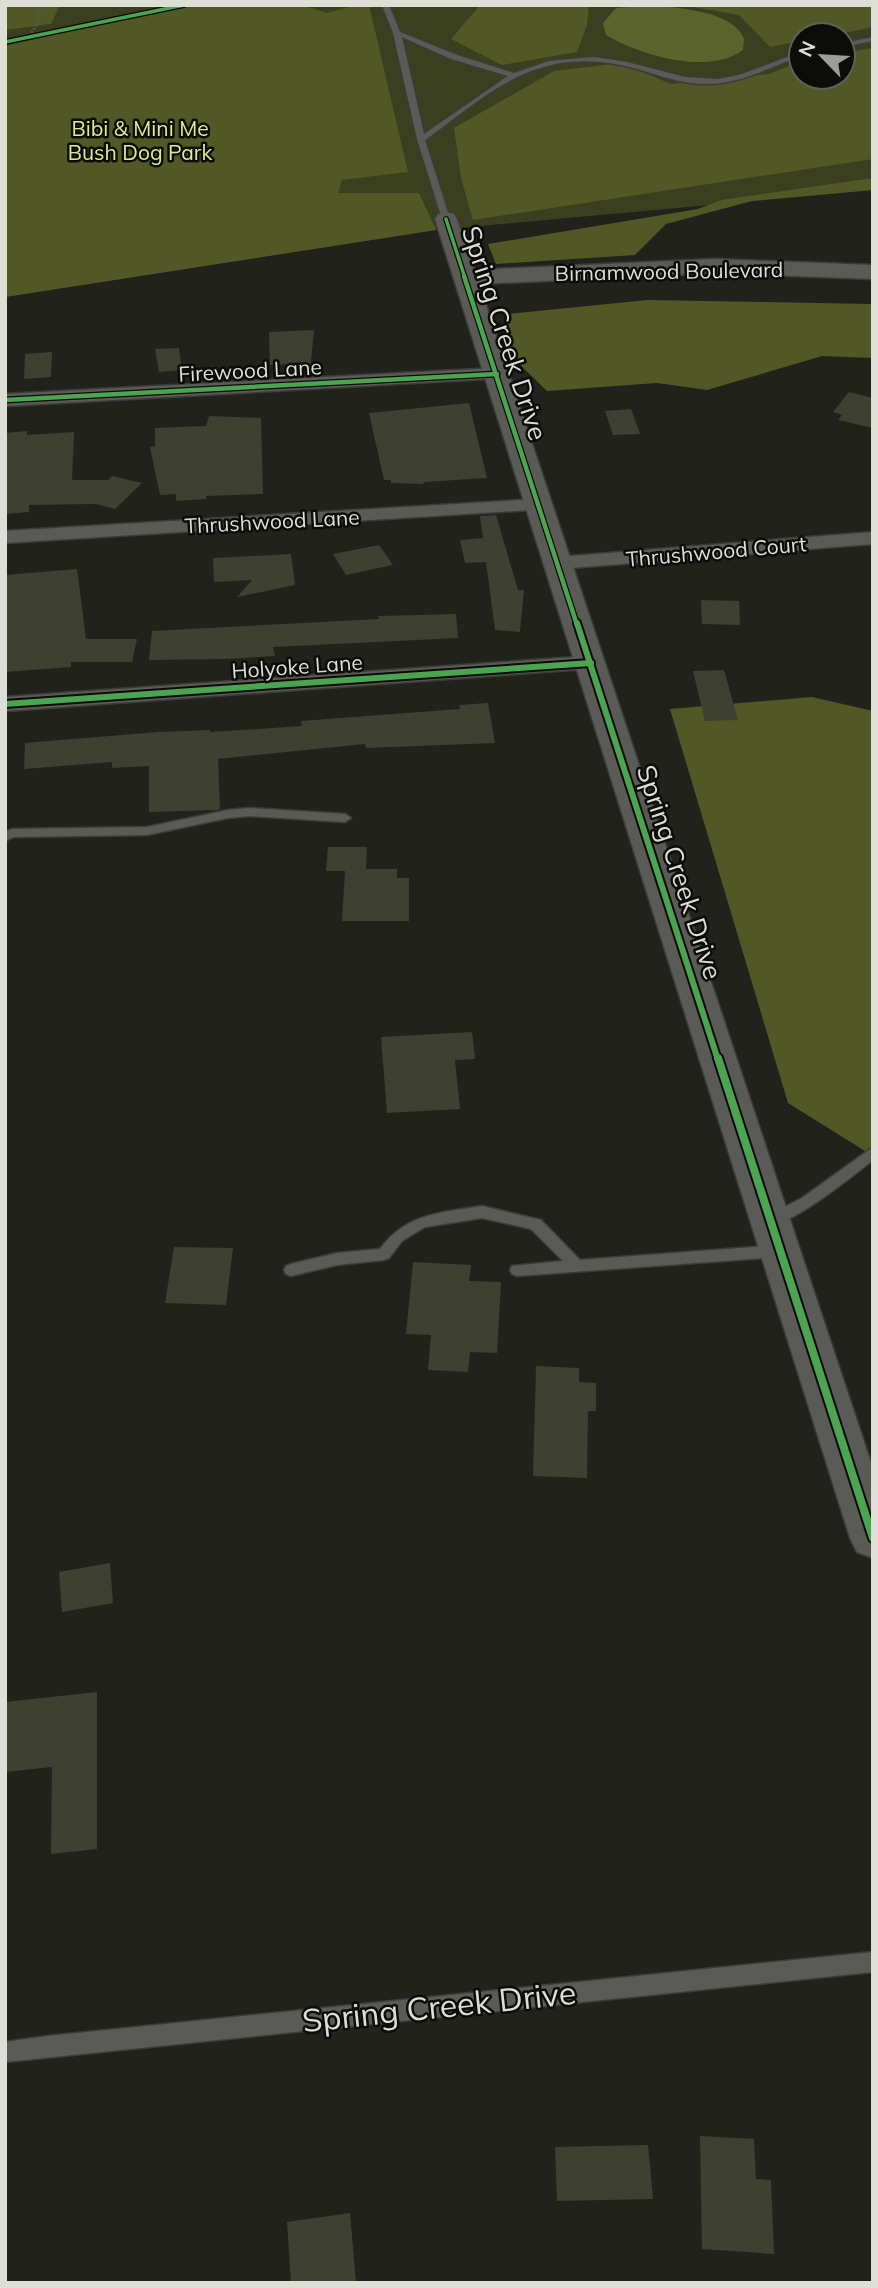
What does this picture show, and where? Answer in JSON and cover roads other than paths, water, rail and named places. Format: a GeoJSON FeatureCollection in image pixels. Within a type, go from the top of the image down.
{"type":"FeatureCollection","features":[{"type":"Feature","properties":{"kind":"street","name":"Spring Creek Drive"},"geometry":{"type":"LineString","coordinates":[[446,219],[873,1538]]}},
{"type":"Feature","properties":{"kind":"street","name":"Birnamwood Boulevard"},"geometry":{"type":"LineString","coordinates":[[470,288],[714,266],[873,272]]}},
{"type":"Feature","properties":{"kind":"street","name":"Birnamwood Boulevard"},"geometry":{"type":"LineString","coordinates":[[470,288],[719,287],[873,293]]}},
{"type":"Feature","properties":{"kind":"street","name":"Firewood Lane"},"geometry":{"type":"LineString","coordinates":[[5,400],[497,374]]}},
{"type":"Feature","properties":{"kind":"street","name":"Thrushwood Lane"},"geometry":{"type":"LineString","coordinates":[[5,537],[538,505]]}},
{"type":"Feature","properties":{"kind":"street","name":"Thrushwood Court"},"geometry":{"type":"LineString","coordinates":[[558,563],[873,538]]}},
{"type":"Feature","properties":{"kind":"street","name":"Holyoke Lane"},"geometry":{"type":"LineString","coordinates":[[5,704],[591,663]]}},
{"type":"Feature","properties":{"kind":"lane"},"geometry":{"type":"LineString","coordinates":[[385,5],[397,33],[421,139],[446,219]]}},
{"type":"Feature","properties":{"kind":"lane"},"geometry":{"type":"LineString","coordinates":[[397,33],[454,57],[515,76]]}},
{"type":"Feature","properties":{"kind":"lane"},"geometry":{"type":"LineString","coordinates":[[421,139],[515,76],[536,66],[559,61],[600,60],[627,64],[690,81],[716,82],[787,59]]}},
{"type":"Feature","properties":{"kind":"lane"},"geometry":{"type":"LineString","coordinates":[[5,837],[26,833],[147,831],[249,812],[345,818]]}},
{"type":"Feature","properties":{"kind":"lane"},"geometry":{"type":"LineString","coordinates":[[517,1270],[577,1266],[776,1236],[807,1202],[873,1152]]}},
{"type":"Feature","properties":{"kind":"lane"},"geometry":{"type":"LineString","coordinates":[[291,1270],[337,1259],[384,1254],[397,1237],[422,1222],[482,1212],[536,1224],[577,1266]]}},
{"type":"Feature","properties":{"kind":"lane","name":"Spring Creek Drive"},"geometry":{"type":"LineString","coordinates":[[5,2052],[873,1962]]}},
{"type":"Feature","properties":{"kind":"park label","name":"Bibi & Mini Me Bush Dog Park"},"geometry":{"type":"Point","coordinates":[140,140]}}]}
